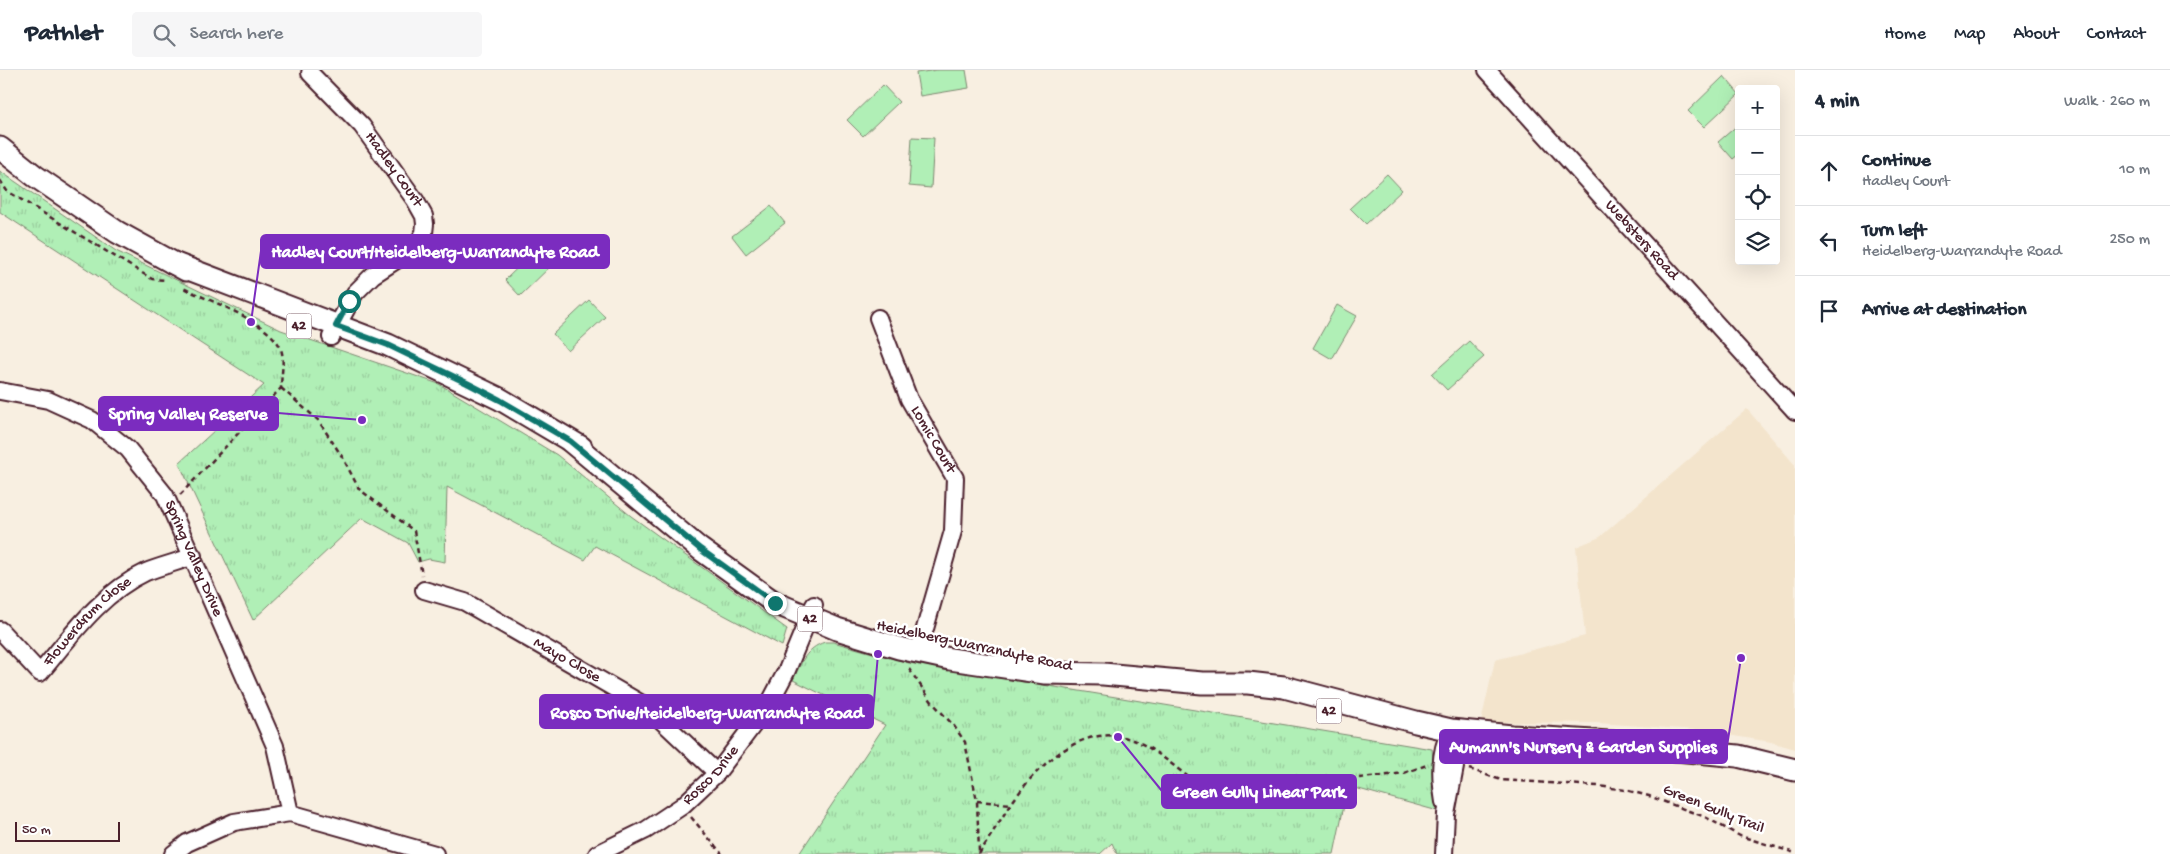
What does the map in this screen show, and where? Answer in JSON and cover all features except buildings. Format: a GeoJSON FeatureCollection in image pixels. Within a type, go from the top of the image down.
{"type":"FeatureCollection","features":[{"type":"Feature","properties":{"kind":"main road","name":"Heidelberg-Warrandyte Road"},"geometry":{"type":"LineString","coordinates":[[1,152],[117,232],[248,305],[273,316],[334,331],[433,367],[500,400],[570,441],[660,516],[731,572],[775,603],[811,612],[837,629],[915,651],[998,667],[1044,673],[1103,674],[1202,683],[1450,739],[1559,751],[1623,752],[1666,749],[1738,756],[1795,770]]}},
{"type":"Feature","properties":{"kind":"street","name":"Websters Road"},"geometry":{"type":"LineString","coordinates":[[1487,70],[1795,411]]}},
{"type":"Feature","properties":{"kind":"street","name":"Hadley Court"},"geometry":{"type":"LineString","coordinates":[[310,73],[362,126],[415,200],[424,216],[425,224],[424,233],[415,248],[362,284],[349,301],[334,331]]}},
{"type":"Feature","properties":{"kind":"street","name":"Lomic Court"},"geometry":{"type":"LineString","coordinates":[[878,318],[909,399],[955,478],[954,531],[915,651]]}},
{"type":"Feature","properties":{"kind":"street","name":"Spring Valley Drive"},"geometry":{"type":"LineString","coordinates":[[0,390],[48,400],[92,420],[128,449],[165,495],[275,746],[290,813]]}},
{"type":"Feature","properties":{"kind":"street","name":"Flowerdrum Close"},"geometry":{"type":"LineString","coordinates":[[0,630],[40,673],[90,614],[119,588],[146,572],[193,556]]}},
{"type":"Feature","properties":{"kind":"street","name":"Mayo Close"},"geometry":{"type":"LineString","coordinates":[[424,590],[465,602],[647,707],[717,774]]}},
{"type":"Feature","properties":{"kind":"street","name":"Rosco Drive"},"geometry":{"type":"LineString","coordinates":[[597,854],[646,830],[682,806],[717,774],[769,704],[787,670],[811,612]]}},
{"type":"Feature","properties":{"kind":"street"},"geometry":{"type":"LineString","coordinates":[[1444,854],[1450,739]]}},
{"type":"Feature","properties":{"kind":"street"},"geometry":{"type":"LineString","coordinates":[[172,854],[187,843],[234,822],[290,813],[434,854]]}},
{"type":"Feature","properties":{"kind":"path"},"geometry":{"type":"LineString","coordinates":[[0,180],[7,191],[152,280],[166,280],[174,284]]}},
{"type":"Feature","properties":{"kind":"path"},"geometry":{"type":"LineString","coordinates":[[170,506],[281,388],[282,353],[277,340],[257,324],[182,288]]}},
{"type":"Feature","properties":{"kind":"path"},"geometry":{"type":"LineString","coordinates":[[281,388],[318,420],[343,458],[359,489],[414,531],[424,590]]}},
{"type":"Feature","properties":{"kind":"path"},"geometry":{"type":"LineString","coordinates":[[915,651],[932,702],[954,726],[965,742],[970,758],[977,801],[979,854]]}},
{"type":"Feature","properties":{"kind":"path","name":"Green Gully Trail"},"geometry":{"type":"LineString","coordinates":[[979,854],[1011,804],[1027,783],[1049,760],[1081,741],[1104,734],[1122,736],[1145,746],[1210,791],[1226,792],[1232,789],[1381,776],[1404,773],[1434,763],[1466,768],[1501,780],[1598,786],[1633,792],[1684,808],[1750,840],[1795,853]]}},
{"type":"Feature","properties":{"kind":"path"},"geometry":{"type":"LineString","coordinates":[[977,801],[1011,804]]}},
{"type":"Feature","properties":{"kind":"path"},"geometry":{"type":"LineString","coordinates":[[682,806],[722,854]]}},
{"type":"Feature","properties":{"kind":"shaded area"},"geometry":{"type":"Polygon","coordinates":[[[1747,409],[1795,465],[1795,749],[1771,742],[1697,730],[1597,723],[1481,722],[1495,660],[1585,636],[1576,547],[1600,537],[1747,409]]]}},
{"type":"Feature","properties":{"kind":"green space"},"geometry":{"type":"Polygon","coordinates":[[[937,70],[966,70],[969,88],[920,96],[916,73],[937,70]]]}},
{"type":"Feature","properties":{"kind":"green space"},"geometry":{"type":"Polygon","coordinates":[[[1724,76],[1735,89],[1735,98],[1704,127],[1688,111],[1724,76]]]}},
{"type":"Feature","properties":{"kind":"green space"},"geometry":{"type":"Polygon","coordinates":[[[883,85],[899,102],[863,136],[847,120],[883,85]]]}},
{"type":"Feature","properties":{"kind":"green space"},"geometry":{"type":"Polygon","coordinates":[[[1735,127],[1735,157],[1733,159],[1718,142],[1735,127]]]}},
{"type":"Feature","properties":{"kind":"green space"},"geometry":{"type":"Polygon","coordinates":[[[912,137],[934,138],[931,188],[909,186],[912,137]]]}},
{"type":"Feature","properties":{"kind":"green space"},"geometry":{"type":"Polygon","coordinates":[[[0,171],[116,251],[281,330],[439,384],[557,455],[631,516],[787,629],[782,646],[595,546],[585,560],[447,487],[445,562],[429,559],[418,562],[408,543],[362,518],[253,620],[179,463],[264,385],[0,212],[0,171]]]}},
{"type":"Feature","properties":{"kind":"green space"},"geometry":{"type":"Polygon","coordinates":[[[1387,174],[1402,190],[1366,224],[1350,208],[1387,174]]]}},
{"type":"Feature","properties":{"kind":"green space"},"geometry":{"type":"Polygon","coordinates":[[[771,206],[785,223],[746,254],[732,236],[771,206]]]}},
{"type":"Feature","properties":{"kind":"green space"},"geometry":{"type":"Polygon","coordinates":[[[540,246],[555,262],[520,296],[505,280],[540,246]]]}},
{"type":"Feature","properties":{"kind":"green space"},"geometry":{"type":"Polygon","coordinates":[[[589,300],[605,317],[568,351],[553,334],[589,300]]]}},
{"type":"Feature","properties":{"kind":"green space"},"geometry":{"type":"Polygon","coordinates":[[[1337,305],[1357,316],[1332,359],[1313,348],[1337,305]]]}},
{"type":"Feature","properties":{"kind":"green space"},"geometry":{"type":"Polygon","coordinates":[[[1469,341],[1484,357],[1447,390],[1432,374],[1469,341]]]}},
{"type":"Feature","properties":{"kind":"green space"},"geometry":{"type":"Polygon","coordinates":[[[825,642],[833,642],[909,663],[1432,749],[1438,811],[1348,786],[1334,854],[1117,854],[1112,843],[1100,854],[799,854],[885,725],[793,680],[809,652],[825,642]]]}},
{"type":"Feature","properties":{"kind":"place","name":"Hadley Court/Heidelberg-Warrandyte Road"},"geometry":{"type":"Point","coordinates":[251,322]}},
{"type":"Feature","properties":{"kind":"place","name":"Spring Valley Reserve"},"geometry":{"type":"Point","coordinates":[362,420]}},
{"type":"Feature","properties":{"kind":"place","name":"Rosco Drive/Heidelberg-Warrandyte Road"},"geometry":{"type":"Point","coordinates":[878,654]}},
{"type":"Feature","properties":{"kind":"place","name":"Aumann's Nursery & Garden Supplies"},"geometry":{"type":"Point","coordinates":[1741,658]}},
{"type":"Feature","properties":{"kind":"place","name":"Green Gully Linear Park"},"geometry":{"type":"Point","coordinates":[1118,737]}},
{"type":"Feature","properties":{"kind":"route"},"geometry":{"type":"LineString","coordinates":[[349,301],[336,326],[388,345],[467,383],[538,421],[570,441],[700,549],[775,603]]}}]}
